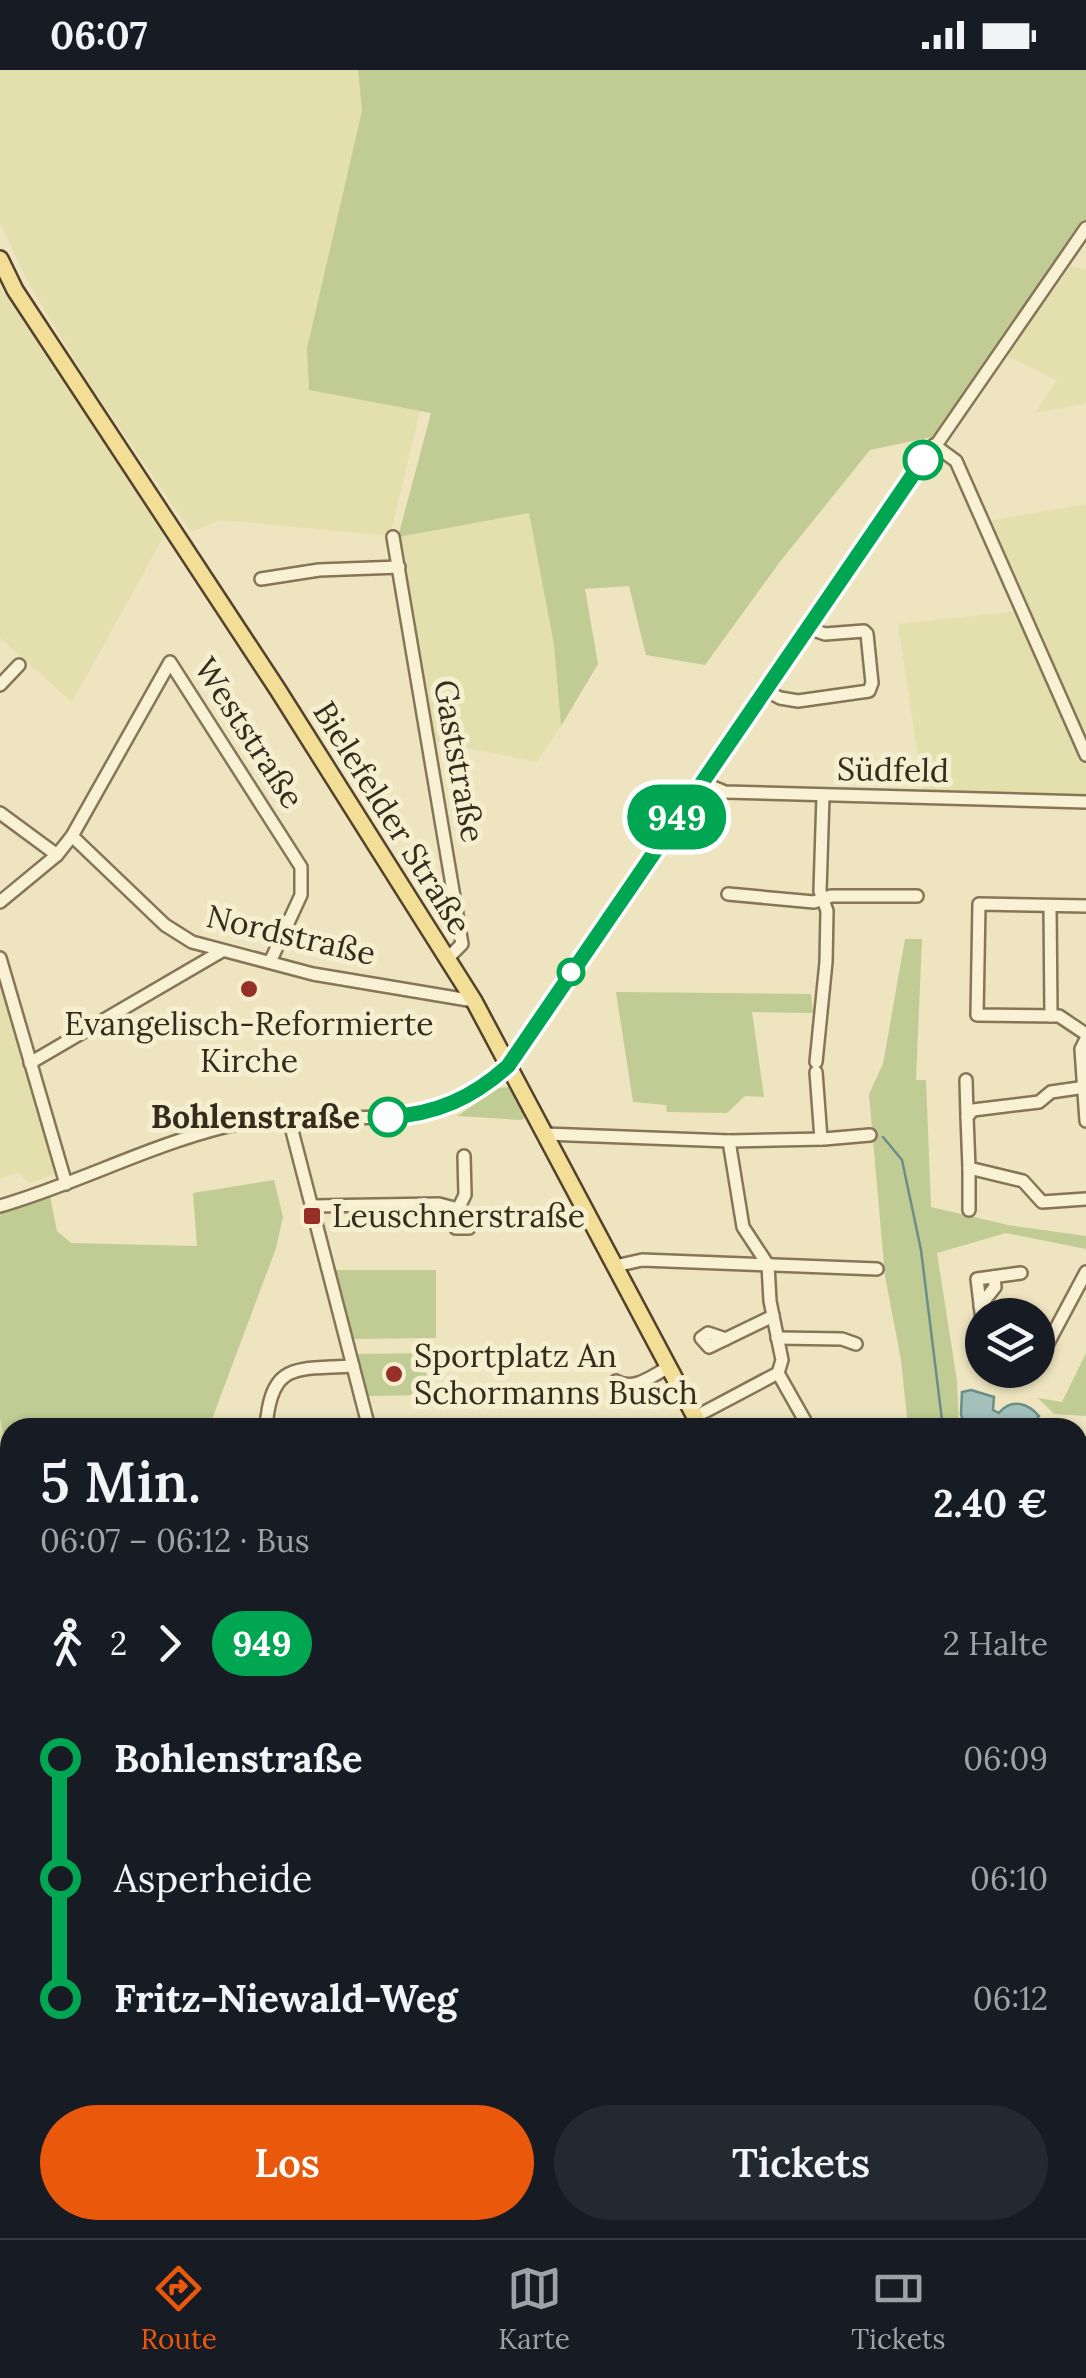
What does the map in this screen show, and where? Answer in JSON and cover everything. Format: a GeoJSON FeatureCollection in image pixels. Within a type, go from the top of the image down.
{"type":"FeatureCollection","features":[{"type":"Feature","properties":{"kind":"main road","name":"Bielefelder Straße"},"geometry":{"type":"LineString","coordinates":[[0,259],[15,290],[278,690],[474,1000],[696,1418]]}},
{"type":"Feature","properties":{"kind":"street"},"geometry":{"type":"LineString","coordinates":[[0,1206],[64,1180],[224,1127],[289,1119],[432,1112],[460,1100],[508,1066],[1086,228]]}},
{"type":"Feature","properties":{"kind":"street"},"geometry":{"type":"LineString","coordinates":[[934,445],[956,462],[1086,755]]}},
{"type":"Feature","properties":{"kind":"street","name":"Gaststraße"},"geometry":{"type":"LineString","coordinates":[[393,537],[462,944],[448,958]]}},
{"type":"Feature","properties":{"kind":"street"},"geometry":{"type":"LineString","coordinates":[[261,579],[320,570],[399,567]]}},
{"type":"Feature","properties":{"kind":"street"},"geometry":{"type":"LineString","coordinates":[[765,690],[798,701],[869,691],[872,684],[868,634],[825,634],[808,628]]}},
{"type":"Feature","properties":{"kind":"street","name":"Weststraße"},"geometry":{"type":"LineString","coordinates":[[72,836],[170,662],[301,867],[301,895],[270,962]]}},
{"type":"Feature","properties":{"kind":"street"},"geometry":{"type":"LineString","coordinates":[[0,685],[19,665]]}},
{"type":"Feature","properties":{"kind":"street","name":"Südfeld"},"geometry":{"type":"LineString","coordinates":[[702,782],[724,792],[1086,802]]}},
{"type":"Feature","properties":{"kind":"street"},"geometry":{"type":"LineString","coordinates":[[821,1139],[816,1067],[826,962],[823,796]]}},
{"type":"Feature","properties":{"kind":"street"},"geometry":{"type":"LineString","coordinates":[[0,813],[57,855]]}},
{"type":"Feature","properties":{"kind":"street"},"geometry":{"type":"LineString","coordinates":[[0,902],[57,855],[72,836]]}},
{"type":"Feature","properties":{"kind":"street","name":"Nordstraße"},"geometry":{"type":"LineString","coordinates":[[72,836],[165,925],[192,942],[313,974],[474,1000]]}},
{"type":"Feature","properties":{"kind":"street"},"geometry":{"type":"LineString","coordinates":[[728,894],[771,896],[786,901],[831,896],[916,896]]}},
{"type":"Feature","properties":{"kind":"street"},"geometry":{"type":"LineString","coordinates":[[1086,906],[973,902],[977,1022],[1059,1016],[1086,1036],[1081,1049],[1086,1121]]}},
{"type":"Feature","properties":{"kind":"street"},"geometry":{"type":"LineString","coordinates":[[1050,906],[1051,1016]]}},
{"type":"Feature","properties":{"kind":"street"},"geometry":{"type":"LineString","coordinates":[[30,1062],[222,951]]}},
{"type":"Feature","properties":{"kind":"street"},"geometry":{"type":"LineString","coordinates":[[0,958],[64,1180]]}},
{"type":"Feature","properties":{"kind":"street"},"geometry":{"type":"LineString","coordinates":[[966,1080],[969,1210]]}},
{"type":"Feature","properties":{"kind":"street"},"geometry":{"type":"LineString","coordinates":[[968,1117],[973,1110],[1039,1102],[1051,1092],[1084,1087]]}},
{"type":"Feature","properties":{"kind":"street"},"geometry":{"type":"LineString","coordinates":[[289,1119],[367,1418]]}},
{"type":"Feature","properties":{"kind":"street"},"geometry":{"type":"LineString","coordinates":[[545,1134],[730,1141],[870,1135]]}},
{"type":"Feature","properties":{"kind":"street"},"geometry":{"type":"LineString","coordinates":[[705,1418],[778,1373],[782,1360],[768,1265],[743,1228],[730,1141]]}},
{"type":"Feature","properties":{"kind":"street"},"geometry":{"type":"LineString","coordinates":[[464,1156],[465,1195],[454,1209],[456,1228],[469,1228]]}},
{"type":"Feature","properties":{"kind":"street"},"geometry":{"type":"LineString","coordinates":[[969,1168],[1023,1180],[1042,1202],[1086,1199]]}},
{"type":"Feature","properties":{"kind":"street"},"geometry":{"type":"LineString","coordinates":[[313,1206],[439,1204],[454,1209]]}},
{"type":"Feature","properties":{"kind":"street"},"geometry":{"type":"LineString","coordinates":[[615,1266],[642,1260],[877,1269]]}},
{"type":"Feature","properties":{"kind":"street"},"geometry":{"type":"LineString","coordinates":[[1055,1330],[1086,1272]]}},
{"type":"Feature","properties":{"kind":"street"},"geometry":{"type":"LineString","coordinates":[[979,1298],[977,1279],[1022,1273]]}},
{"type":"Feature","properties":{"kind":"street"},"geometry":{"type":"LineString","coordinates":[[726,1340],[774,1316]]}},
{"type":"Feature","properties":{"kind":"street"},"geometry":{"type":"LineString","coordinates":[[777,1338],[842,1338],[856,1344]]}},
{"type":"Feature","properties":{"kind":"street"},"geometry":{"type":"LineString","coordinates":[[267,1418],[270,1396],[281,1377],[301,1370],[353,1366]]}},
{"type":"Feature","properties":{"kind":"street"},"geometry":{"type":"LineString","coordinates":[[616,1381],[633,1385],[669,1367]]}},
{"type":"Feature","properties":{"kind":"street"},"geometry":{"type":"LineString","coordinates":[[778,1373],[803,1418]]}},
{"type":"Feature","properties":{"kind":"shaded area"},"geometry":{"type":"Polygon","coordinates":[[[0,70],[358,70],[362,111],[307,348],[309,389],[420,411],[390,536],[221,520],[191,532],[86,379],[29,284],[0,223],[0,70]]]}},
{"type":"Feature","properties":{"kind":"shaded area"},"geometry":{"type":"Polygon","coordinates":[[[1071,266],[1086,270],[1086,401],[1035,413],[1057,380],[1007,356],[1071,266]]]}},
{"type":"Feature","properties":{"kind":"shaded area"},"geometry":{"type":"Polygon","coordinates":[[[0,286],[165,534],[72,702],[0,638],[0,286]]]}},
{"type":"Feature","properties":{"kind":"shaded area"},"geometry":{"type":"Polygon","coordinates":[[[1086,504],[1086,746],[989,521],[1086,504]]]}},
{"type":"Feature","properties":{"kind":"shaded area"},"geometry":{"type":"Polygon","coordinates":[[[529,512],[554,645],[561,726],[537,762],[432,741],[398,537],[529,512]]]}},
{"type":"Feature","properties":{"kind":"shaded area"},"geometry":{"type":"Polygon","coordinates":[[[1019,611],[1086,765],[1086,799],[924,796],[898,624],[1019,611]]]}},
{"type":"Feature","properties":{"kind":"shaded area"},"geometry":{"type":"Polygon","coordinates":[[[0,972],[57,1173],[30,1183],[18,1173],[0,1179],[0,972]]]}},
{"type":"Feature","properties":{"kind":"green space"},"geometry":{"type":"Polygon","coordinates":[[[358,70],[1086,70],[1086,220],[932,437],[870,450],[779,563],[705,665],[646,655],[629,586],[585,589],[598,664],[561,726],[554,645],[529,513],[398,537],[431,413],[309,390],[307,348],[362,111],[358,70]]]}},
{"type":"Feature","properties":{"kind":"green space"},"geometry":{"type":"Polygon","coordinates":[[[905,939],[922,939],[916,1080],[926,1080],[931,1207],[1008,1225],[1086,1236],[1086,1249],[1006,1233],[937,1253],[957,1381],[959,1418],[907,1418],[885,1276],[869,1094],[883,1064],[905,939]]]}},
{"type":"Feature","properties":{"kind":"green space"},"geometry":{"type":"Polygon","coordinates":[[[616,992],[811,994],[813,1013],[752,1012],[764,1097],[745,1096],[727,1113],[667,1112],[666,1105],[633,1102],[616,992]]]}},
{"type":"Feature","properties":{"kind":"green space"},"geometry":{"type":"Polygon","coordinates":[[[509,1087],[526,1116],[522,1120],[457,1116],[499,1088],[509,1087]]]}},
{"type":"Feature","properties":{"kind":"green space"},"geometry":{"type":"Polygon","coordinates":[[[274,1180],[283,1217],[276,1248],[212,1418],[0,1418],[0,1214],[50,1196],[57,1231],[71,1243],[197,1246],[193,1193],[274,1180]]]}},
{"type":"Feature","properties":{"kind":"green space"},"geometry":{"type":"Polygon","coordinates":[[[336,1270],[436,1270],[436,1338],[353,1339],[336,1270]]]}},
{"type":"Feature","properties":{"kind":"green space","name":"Sportplatz An Schormanns Busch"},"geometry":{"type":"Polygon","coordinates":[[[426,1353],[427,1395],[368,1396],[357,1354],[426,1353]]]}},
{"type":"Feature","properties":{"kind":"green space"},"geometry":{"type":"Polygon","coordinates":[[[1086,1353],[1086,1416],[1054,1414],[1038,1398],[1062,1402],[1086,1353]]]}},
{"type":"Feature","properties":{"kind":"water"},"geometry":{"type":"Polygon","coordinates":[[[971,1390],[994,1397],[993,1410],[999,1413],[1009,1405],[1019,1404],[1039,1416],[962,1418],[962,1392],[971,1390]]]}},
{"type":"Feature","properties":{"kind":"waterway"},"geometry":{"type":"LineString","coordinates":[[883,1137],[902,1160],[921,1250],[942,1418]]}},
{"type":"Feature","properties":{"kind":"bus line","name":"949"},"geometry":{"type":"LineString","coordinates":[[388,1117],[450,1106],[508,1066],[923,460]]}},
{"type":"Feature","properties":{"kind":"place","name":"Evangelisch-Reformierte Kirche"},"geometry":{"type":"Point","coordinates":[249,989]}},
{"type":"Feature","properties":{"kind":"place","name":"Bohlenstraße"},"geometry":{"type":"Point","coordinates":[388,1117]}},
{"type":"Feature","properties":{"kind":"place","name":"Leuschnerstraße"},"geometry":{"type":"Point","coordinates":[312,1216]}},
{"type":"Feature","properties":{"kind":"place","name":"Sportplatz An Schormanns Busch"},"geometry":{"type":"Point","coordinates":[394,1374]}}]}
